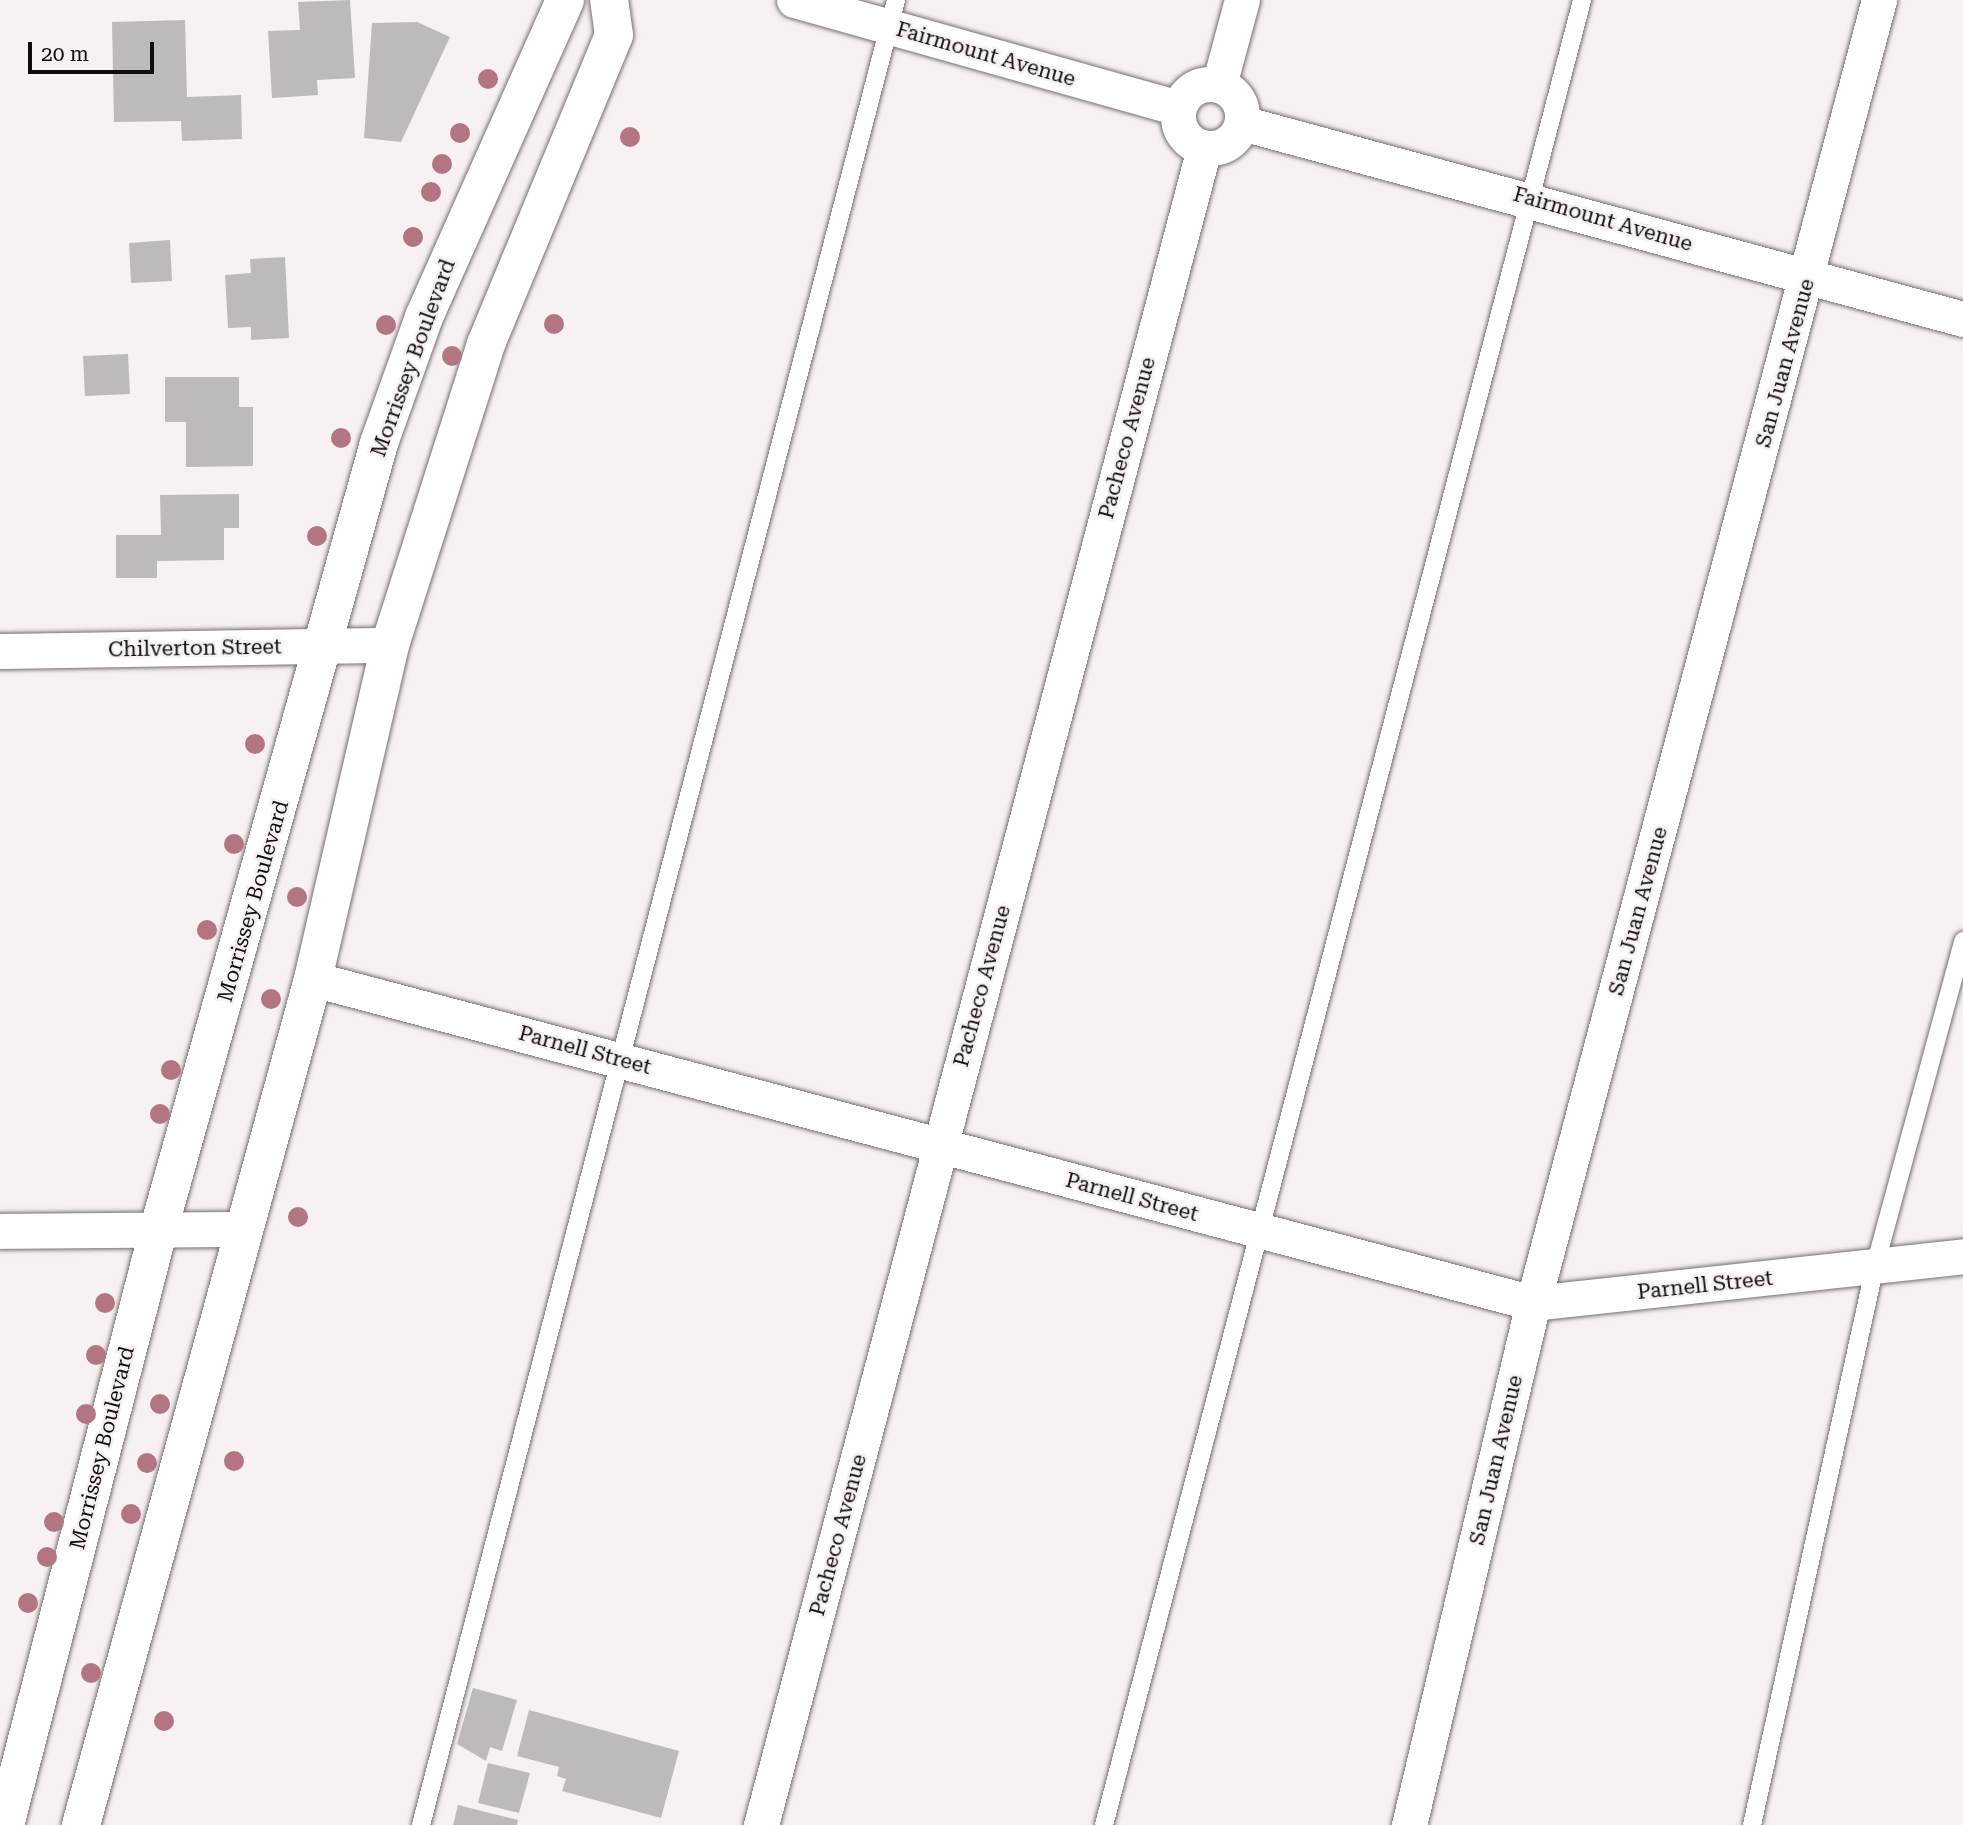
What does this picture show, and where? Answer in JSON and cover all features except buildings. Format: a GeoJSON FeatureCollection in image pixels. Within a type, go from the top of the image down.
{"type":"FeatureCollection","features":[{"type":"Feature","properties":{"kind":"main road","name":"Morrissey Boulevard"},"geometry":{"type":"LineString","coordinates":[[5,1825],[159,1228],[326,646],[379,443],[424,317],[565,0]]}},
{"type":"Feature","properties":{"kind":"main road"},"geometry":{"type":"LineString","coordinates":[[81,1825],[242,1229],[313,979],[390,645],[486,344],[614,35],[609,0]]}},
{"type":"Feature","properties":{"kind":"street","name":"Fairmount Avenue"},"geometry":{"type":"LineString","coordinates":[[794,0],[893,14],[1178,108]]}},
{"type":"Feature","properties":{"kind":"street"},"geometry":{"type":"LineString","coordinates":[[1219,85],[1242,0]]}},
{"type":"Feature","properties":{"kind":"street","name":"San Juan Avenue"},"geometry":{"type":"LineString","coordinates":[[1409,1825],[1533,1303],[1808,278],[1879,0]]}},
{"type":"Feature","properties":{"kind":"street"},"geometry":{"type":"LineString","coordinates":[[1198,85],[1219,85],[1240,104],[1242,123],[1224,146],[1204,148],[1185,138],[1178,108],[1198,85]]}},
{"type":"Feature","properties":{"kind":"street","name":"Fairmount Avenue"},"geometry":{"type":"LineString","coordinates":[[1242,123],[1531,198],[1808,278],[1963,319]]}},
{"type":"Feature","properties":{"kind":"street","name":"Pacheco Avenue"},"geometry":{"type":"LineString","coordinates":[[761,1825],[1204,148]]}},
{"type":"Feature","properties":{"kind":"street","name":"Chilverton Street"},"geometry":{"type":"LineString","coordinates":[[0,651],[390,645]]}},
{"type":"Feature","properties":{"kind":"street","name":"Parnell Street"},"geometry":{"type":"LineString","coordinates":[[313,979],[1533,1303],[1963,1256]]}},
{"type":"Feature","properties":{"kind":"street"},"geometry":{"type":"LineString","coordinates":[[0,1231],[242,1229]]}},
{"type":"Feature","properties":{"kind":"lane"},"geometry":{"type":"LineString","coordinates":[[1104,1825],[1582,0]]}},
{"type":"Feature","properties":{"kind":"lane"},"geometry":{"type":"LineString","coordinates":[[421,1825],[893,14]]}},
{"type":"Feature","properties":{"kind":"lane"},"geometry":{"type":"LineString","coordinates":[[1752,1825],[1875,1266],[1963,941]]}}]}
